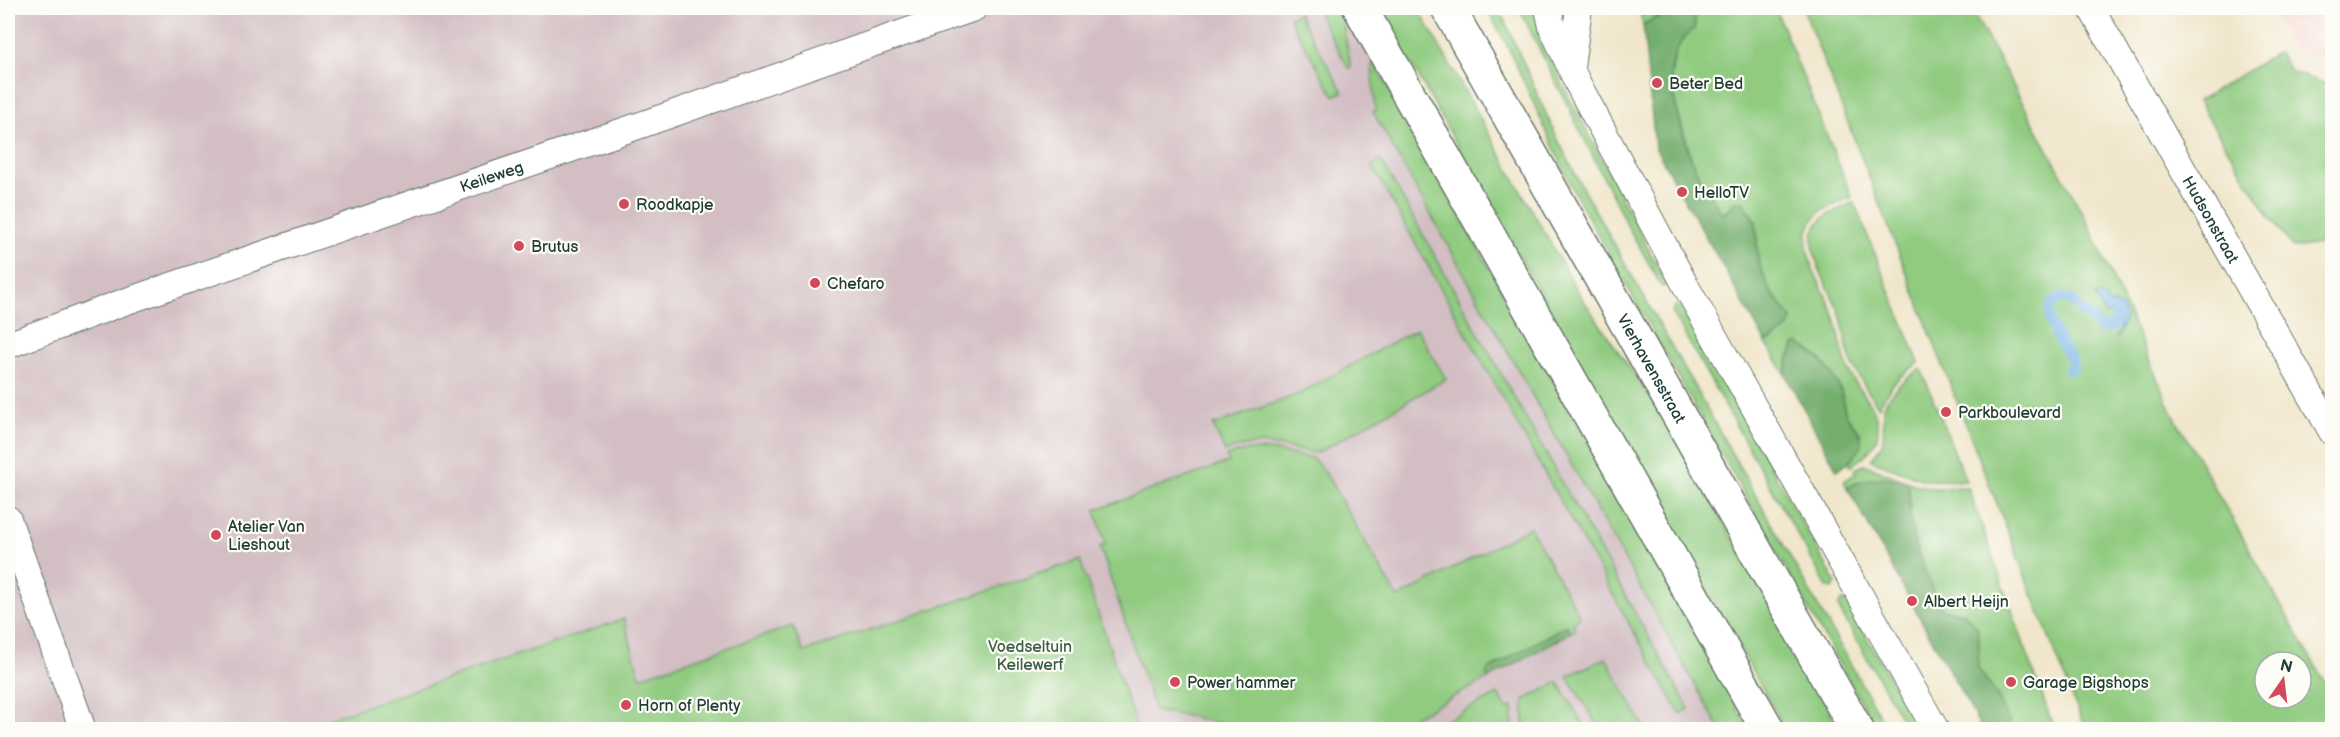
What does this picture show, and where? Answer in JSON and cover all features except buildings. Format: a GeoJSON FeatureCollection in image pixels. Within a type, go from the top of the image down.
{"type":"FeatureCollection","features":[{"type":"Feature","properties":{"kind":"main road"},"geometry":{"type":"LineString","coordinates":[[1360,8],[1768,729]]}},
{"type":"Feature","properties":{"kind":"main road","name":"Vierhavensstraat"},"geometry":{"type":"LineString","coordinates":[[1448,8],[1857,729]]}},
{"type":"Feature","properties":{"kind":"street","name":"Keileweg"},"geometry":{"type":"LineString","coordinates":[[8,345],[135,298],[974,8]]}},
{"type":"Feature","properties":{"kind":"street"},"geometry":{"type":"LineString","coordinates":[[1548,8],[1552,27],[1578,84],[1688,290],[1936,729]]}},
{"type":"Feature","properties":{"kind":"street"},"geometry":{"type":"LineString","coordinates":[[1571,67],[1579,8]]}},
{"type":"Feature","properties":{"kind":"street","name":"Hudsonstraat"},"geometry":{"type":"LineString","coordinates":[[2091,8],[2332,432]]}},
{"type":"Feature","properties":{"kind":"street"},"geometry":{"type":"LineString","coordinates":[[8,519],[83,729]]}},
{"type":"Feature","properties":{"kind":"shaded area"},"geometry":{"type":"Polygon","coordinates":[[[8,8],[1349,8],[1746,729],[8,729],[8,8]]]}},
{"type":"Feature","properties":{"kind":"shaded area"},"geometry":{"type":"Polygon","coordinates":[[[2269,8],[2332,8],[2332,59],[2291,47],[2269,8]]]}},
{"type":"Feature","properties":{"kind":"green space"},"geometry":{"type":"Polygon","coordinates":[[[1340,8],[1351,68],[1349,69],[1316,10],[1340,8]]]}},
{"type":"Feature","properties":{"kind":"green space"},"geometry":{"type":"Polygon","coordinates":[[[1380,8],[1418,8],[1578,292],[1669,426],[1840,729],[1785,729],[1380,8]]]}},
{"type":"Feature","properties":{"kind":"green space"},"geometry":{"type":"Polygon","coordinates":[[[1486,8],[1499,8],[1556,136],[1582,187],[1887,729],[1876,729],[1574,192],[1508,47],[1486,8]]]}},
{"type":"Feature","properties":{"kind":"green space"},"geometry":{"type":"Polygon","coordinates":[[[1519,8],[1538,8],[1539,18],[1558,75],[1667,285],[1662,287],[1627,225],[1519,8]]]}},
{"type":"Feature","properties":{"kind":"green space"},"geometry":{"type":"Polygon","coordinates":[[[1639,8],[1672,8],[1643,25],[1639,8]]]}},
{"type":"Feature","properties":{"kind":"green space"},"geometry":{"type":"Polygon","coordinates":[[[1672,8],[1690,8],[1695,16],[1695,29],[1680,43],[1672,63],[1671,77],[1680,122],[1694,166],[1722,215],[1735,202],[1742,201],[1756,222],[1758,261],[1770,291],[1792,319],[1785,330],[1766,343],[1655,147],[1643,25],[1672,8]]]}},
{"type":"Feature","properties":{"kind":"green space"},"geometry":{"type":"Polygon","coordinates":[[[1689,8],[1775,8],[1852,197],[1816,216],[1807,236],[1809,255],[1832,309],[1846,364],[1877,420],[1878,434],[1874,445],[1851,466],[1849,462],[1857,452],[1860,433],[1846,415],[1841,391],[1821,359],[1798,343],[1788,358],[1785,374],[1766,343],[1786,329],[1792,319],[1770,291],[1758,261],[1756,222],[1742,201],[1735,202],[1722,215],[1694,167],[1675,102],[1671,77],[1676,50],[1688,33],[1695,16],[1689,8]]]}},
{"type":"Feature","properties":{"kind":"green space"},"geometry":{"type":"Polygon","coordinates":[[[1803,8],[1971,8],[2090,227],[2172,412],[2306,650],[2253,650],[2253,710],[2313,710],[2313,662],[2332,696],[2332,729],[2085,729],[1803,8]]]}},
{"type":"Feature","properties":{"kind":"green space"},"geometry":{"type":"Polygon","coordinates":[[[1298,13],[1343,92],[1334,96],[1289,18],[1298,13]]]}},
{"type":"Feature","properties":{"kind":"green space"},"geometry":{"type":"Polygon","coordinates":[[[2278,52],[2291,72],[2332,86],[2332,242],[2293,248],[2268,214],[2198,101],[2278,52]]]}},
{"type":"Feature","properties":{"kind":"green space"},"geometry":{"type":"Polygon","coordinates":[[[1374,63],[1749,729],[1720,729],[1373,112],[1375,110],[1372,65],[1374,63]]]}},
{"type":"Feature","properties":{"kind":"green space"},"geometry":{"type":"Polygon","coordinates":[[[1381,160],[1689,709],[1680,714],[1372,166],[1381,160]]]}},
{"type":"Feature","properties":{"kind":"green space"},"geometry":{"type":"Polygon","coordinates":[[[1854,202],[1919,363],[1895,382],[1879,407],[1852,363],[1840,314],[1821,273],[1812,240],[1814,231],[1821,221],[1831,213],[1854,202]]]}},
{"type":"Feature","properties":{"kind":"green space"},"geometry":{"type":"Polygon","coordinates":[[[1675,306],[1682,308],[1836,583],[1833,589],[1827,587],[1672,312],[1675,306]]]}},
{"type":"Feature","properties":{"kind":"green space"},"geometry":{"type":"Polygon","coordinates":[[[1417,329],[1446,379],[1317,453],[1262,444],[1239,447],[1225,452],[1213,425],[1297,395],[1417,329]]]}},
{"type":"Feature","properties":{"kind":"green space"},"geometry":{"type":"Polygon","coordinates":[[[1798,343],[1818,357],[1833,376],[1841,391],[1846,414],[1861,438],[1860,447],[1855,455],[1837,470],[1785,374],[1794,345],[1798,343]]]}},
{"type":"Feature","properties":{"kind":"green space"},"geometry":{"type":"Polygon","coordinates":[[[1921,369],[1966,481],[1924,480],[1871,460],[1883,440],[1883,416],[1886,401],[1902,382],[1921,369]]]}},
{"type":"Feature","properties":{"kind":"green space"},"geometry":{"type":"Polygon","coordinates":[[[1248,450],[1268,450],[1312,458],[1323,469],[1398,598],[1530,527],[1580,617],[1573,624],[1575,630],[1571,632],[1566,626],[1488,670],[1486,674],[1488,679],[1416,716],[1380,729],[1246,729],[1155,711],[1100,547],[1106,544],[1095,510],[1229,462],[1226,456],[1248,450]]]}},
{"type":"Feature","properties":{"kind":"green space"},"geometry":{"type":"Polygon","coordinates":[[[1864,464],[1913,484],[1933,488],[1968,487],[2054,729],[2012,729],[1998,697],[1978,668],[1979,638],[1939,607],[1915,545],[1910,518],[1909,486],[1864,480],[1847,487],[1844,481],[1856,473],[1854,470],[1864,464]]]}},
{"type":"Feature","properties":{"kind":"green space"},"geometry":{"type":"Polygon","coordinates":[[[1885,477],[1903,481],[1909,486],[1910,518],[1915,545],[1939,607],[1964,613],[1978,629],[1978,668],[1998,697],[2012,729],[1982,729],[1847,487],[1864,480],[1885,477]]]}},
{"type":"Feature","properties":{"kind":"green space","name":"Voedseltuin Keilewerf"},"geometry":{"type":"Polygon","coordinates":[[[1080,560],[1137,729],[298,729],[624,619],[640,677],[793,626],[803,652],[1080,560]]]}},
{"type":"Feature","properties":{"kind":"green space"},"geometry":{"type":"Polygon","coordinates":[[[1842,601],[1847,602],[1918,729],[1907,729],[1838,607],[1842,601]]]}},
{"type":"Feature","properties":{"kind":"green space"},"geometry":{"type":"Polygon","coordinates":[[[1566,625],[1571,632],[1488,679],[1486,674],[1488,670],[1566,625]]]}},
{"type":"Feature","properties":{"kind":"green space"},"geometry":{"type":"Polygon","coordinates":[[[1606,658],[1645,729],[1600,729],[1567,676],[1606,658]]]}},
{"type":"Feature","properties":{"kind":"green space"},"geometry":{"type":"Polygon","coordinates":[[[1558,682],[1586,729],[1524,729],[1524,700],[1558,682]]]}},
{"type":"Feature","properties":{"kind":"green space"},"geometry":{"type":"Polygon","coordinates":[[[1498,694],[1507,709],[1513,706],[1513,729],[1429,729],[1498,694]]]}},
{"type":"Feature","properties":{"kind":"water"},"geometry":{"type":"Polygon","coordinates":[[[2095,296],[2102,296],[2109,304],[2116,304],[2123,309],[2125,317],[2118,337],[2116,338],[2120,330],[2119,318],[2113,312],[2105,314],[2095,296]]]}},
{"type":"Feature","properties":{"kind":"waterway"},"geometry":{"type":"LineString","coordinates":[[2069,370],[2073,368],[2072,361],[2057,337],[2050,318],[2053,303],[2061,298],[2071,300],[2100,328],[2110,328],[2114,325],[2116,314]]}},
{"type":"Feature","properties":{"kind":"place","name":"Beter Bed"},"geometry":{"type":"Point","coordinates":[1657,83]}},
{"type":"Feature","properties":{"kind":"place","name":"HelloTV"},"geometry":{"type":"Point","coordinates":[1682,192]}},
{"type":"Feature","properties":{"kind":"place","name":"Roodkapje"},"geometry":{"type":"Point","coordinates":[624,204]}},
{"type":"Feature","properties":{"kind":"place","name":"Brutus"},"geometry":{"type":"Point","coordinates":[519,246]}},
{"type":"Feature","properties":{"kind":"place","name":"Chefaro"},"geometry":{"type":"Point","coordinates":[815,283]}},
{"type":"Feature","properties":{"kind":"place","name":"Parkboulevard"},"geometry":{"type":"Point","coordinates":[1946,412]}},
{"type":"Feature","properties":{"kind":"place","name":"Atelier Van Lieshout"},"geometry":{"type":"Point","coordinates":[216,535]}},
{"type":"Feature","properties":{"kind":"place","name":"Albert Heijn"},"geometry":{"type":"Point","coordinates":[1912,601]}},
{"type":"Feature","properties":{"kind":"place","name":"Power hammer"},"geometry":{"type":"Point","coordinates":[1175,682]}},
{"type":"Feature","properties":{"kind":"place","name":"Garage Bigshops"},"geometry":{"type":"Point","coordinates":[2011,682]}},
{"type":"Feature","properties":{"kind":"place","name":"Horn of Plenty"},"geometry":{"type":"Point","coordinates":[626,705]}}]}
